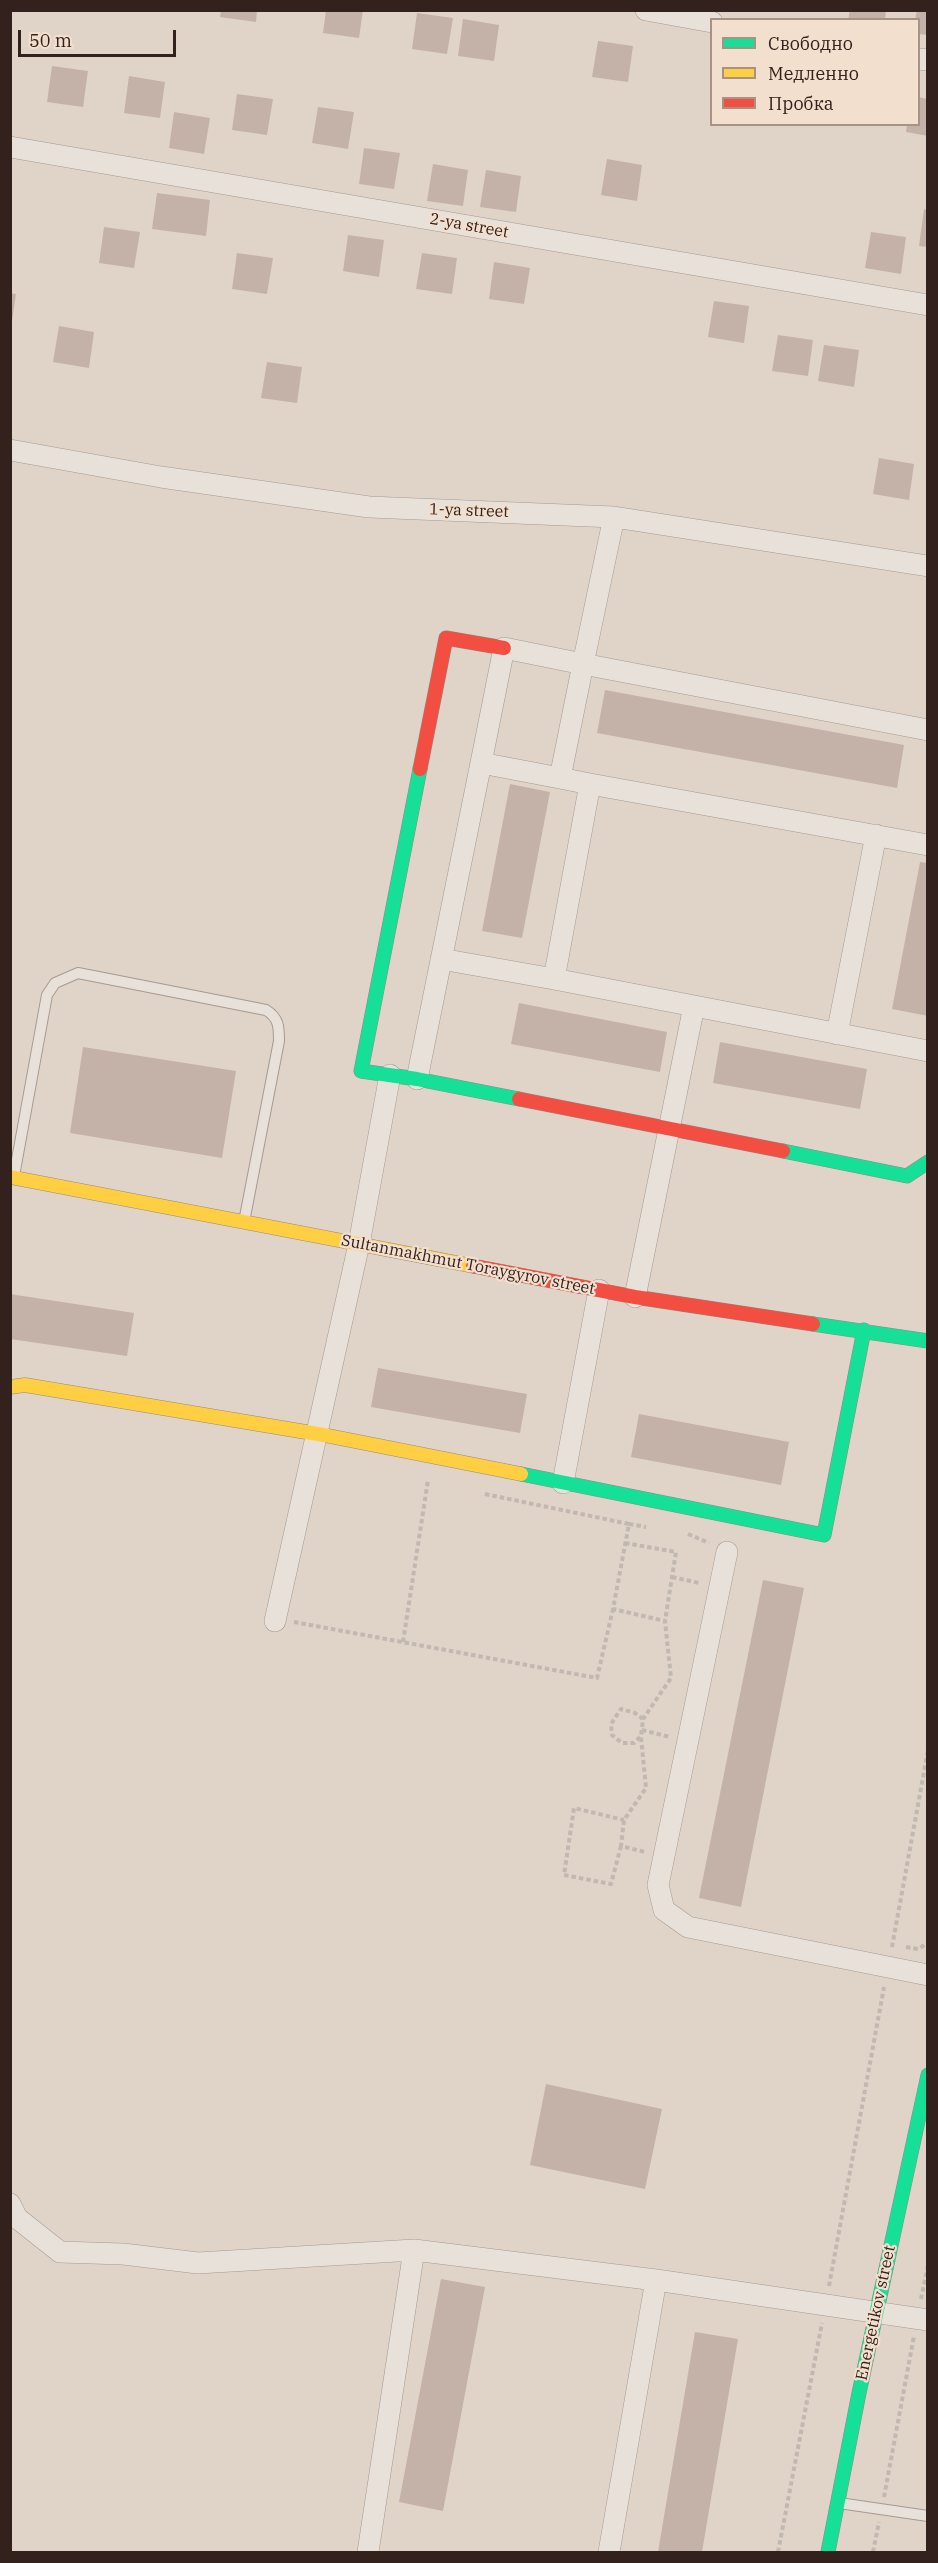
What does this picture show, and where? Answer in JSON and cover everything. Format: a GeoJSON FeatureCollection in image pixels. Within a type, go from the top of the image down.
{"type":"FeatureCollection","features":[{"type":"Feature","properties":{"kind":"street"},"geometry":{"type":"LineString","coordinates":[[646,10],[710,22]]}},
{"type":"Feature","properties":{"kind":"street","name":"2-ya street"},"geometry":{"type":"LineString","coordinates":[[10,147],[927,304]]}},
{"type":"Feature","properties":{"kind":"street","name":"1-ya street"},"geometry":{"type":"LineString","coordinates":[[10,450],[161,477],[369,507],[614,518],[927,566]]}},
{"type":"Feature","properties":{"kind":"street"},"geometry":{"type":"LineString","coordinates":[[560,778],[614,518]]}},
{"type":"Feature","properties":{"kind":"street"},"geometry":{"type":"LineString","coordinates":[[927,730],[446,638],[362,1071],[417,1079],[907,1176],[927,1162]]}},
{"type":"Feature","properties":{"kind":"street"},"geometry":{"type":"LineString","coordinates":[[417,1079],[504,648]]}},
{"type":"Feature","properties":{"kind":"street"},"geometry":{"type":"LineString","coordinates":[[481,763],[927,845]]}},
{"type":"Feature","properties":{"kind":"street"},"geometry":{"type":"LineString","coordinates":[[554,979],[591,784]]}},
{"type":"Feature","properties":{"kind":"street"},"geometry":{"type":"LineString","coordinates":[[837,1034],[876,835]]}},
{"type":"Feature","properties":{"kind":"street"},"geometry":{"type":"LineString","coordinates":[[441,959],[927,1051]]}},
{"type":"Feature","properties":{"kind":"street"},"geometry":{"type":"LineString","coordinates":[[635,1297],[694,1006]]}},
{"type":"Feature","properties":{"kind":"street"},"geometry":{"type":"LineString","coordinates":[[282,1621],[316,1434],[359,1244],[390,1075]]}},
{"type":"Feature","properties":{"kind":"street","name":"Sultanmakhmut Toraygyrov street"},"geometry":{"type":"LineString","coordinates":[[12,1177],[635,1297],[927,1341]]}},
{"type":"Feature","properties":{"kind":"street"},"geometry":{"type":"LineString","coordinates":[[563,1483],[599,1290]]}},
{"type":"Feature","properties":{"kind":"street"},"geometry":{"type":"LineString","coordinates":[[10,1387],[25,1385],[316,1434],[825,1535],[864,1330]]}},
{"type":"Feature","properties":{"kind":"street"},"geometry":{"type":"LineString","coordinates":[[727,1552],[658,1885],[664,1910],[688,1927],[888,1966],[927,1976]]}},
{"type":"Feature","properties":{"kind":"street","name":"Energetikov street"},"geometry":{"type":"LineString","coordinates":[[828,2553],[859,2393],[912,2165],[927,2075]]}},
{"type":"Feature","properties":{"kind":"street"},"geometry":{"type":"LineString","coordinates":[[10,2204],[16,2218],[60,2252],[123,2254],[198,2263],[414,2250],[656,2280],[922,2319]]}},
{"type":"Feature","properties":{"kind":"street"},"geometry":{"type":"LineString","coordinates":[[368,2553],[414,2250]]}},
{"type":"Feature","properties":{"kind":"street"},"geometry":{"type":"LineString","coordinates":[[609,2553],[656,2280]]}},
{"type":"Feature","properties":{"kind":"lane"},"geometry":{"type":"LineString","coordinates":[[12,1177],[47,995],[55,982],[78,973],[266,1010],[274,1016],[279,1026],[279,1041],[244,1222]]}},
{"type":"Feature","properties":{"kind":"lane"},"geometry":{"type":"LineString","coordinates":[[837,2502],[927,2516]]}},
{"type":"Feature","properties":{"kind":"path"},"geometry":{"type":"LineString","coordinates":[[404,1642],[432,1456]]}},
{"type":"Feature","properties":{"kind":"path"},"geometry":{"type":"LineString","coordinates":[[417,1481],[439,1485]]}},
{"type":"Feature","properties":{"kind":"path"},"geometry":{"type":"LineString","coordinates":[[484,1494],[652,1528]]}},
{"type":"Feature","properties":{"kind":"path"},"geometry":{"type":"LineString","coordinates":[[282,1621],[597,1678],[629,1524]]}},
{"type":"Feature","properties":{"kind":"path"},"geometry":{"type":"LineString","coordinates":[[687,1533],[727,1552]]}},
{"type":"Feature","properties":{"kind":"path"},"geometry":{"type":"LineString","coordinates":[[624,1820],[574,1808],[564,1875],[611,1884],[621,1846],[624,1820],[646,1788],[641,1737],[643,1719],[671,1678],[665,1621],[676,1552],[625,1543]]}},
{"type":"Feature","properties":{"kind":"path"},"geometry":{"type":"LineString","coordinates":[[672,1577],[721,1587]]}},
{"type":"Feature","properties":{"kind":"path"},"geometry":{"type":"LineString","coordinates":[[613,1609],[665,1621]]}},
{"type":"Feature","properties":{"kind":"path"},"geometry":{"type":"LineString","coordinates":[[641,1737],[634,1743],[622,1743],[612,1735],[610,1724],[621,1709],[635,1713],[643,1719]]}},
{"type":"Feature","properties":{"kind":"path"},"geometry":{"type":"LineString","coordinates":[[642,1730],[688,1742]]}},
{"type":"Feature","properties":{"kind":"path"},"geometry":{"type":"LineString","coordinates":[[778,2553],[927,1750]]}},
{"type":"Feature","properties":{"kind":"path"},"geometry":{"type":"LineString","coordinates":[[621,1846],[664,1857]]}},
{"type":"Feature","properties":{"kind":"path"},"geometry":{"type":"LineString","coordinates":[[881,1944],[918,1949],[927,1943]]}},
{"type":"Feature","properties":{"kind":"path"},"geometry":{"type":"LineString","coordinates":[[873,2553],[922,2319],[927,2265]]}},
{"type":"Feature","properties":{"kind":"building"},"geometry":{"type":"Polygon","coordinates":[[[221,10],[257,10],[256,22],[220,17],[221,10]]]}},
{"type":"Feature","properties":{"kind":"building"},"geometry":{"type":"Polygon","coordinates":[[[326,10],[363,10],[359,38],[323,33],[326,10]]]}},
{"type":"Feature","properties":{"kind":"building"},"geometry":{"type":"Polygon","coordinates":[[[850,10],[886,10],[885,18],[848,18],[850,10]]]}},
{"type":"Feature","properties":{"kind":"building"},"geometry":{"type":"Polygon","coordinates":[[[917,10],[928,10],[928,35],[920,34],[920,18],[915,18],[917,10]]]}},
{"type":"Feature","properties":{"kind":"building"},"geometry":{"type":"Polygon","coordinates":[[[417,13],[453,18],[447,54],[412,49],[417,13]]]}},
{"type":"Feature","properties":{"kind":"building"},"geometry":{"type":"Polygon","coordinates":[[[463,19],[499,25],[494,61],[458,56],[463,19]]]}},
{"type":"Feature","properties":{"kind":"building"},"geometry":{"type":"Polygon","coordinates":[[[598,41],[633,46],[628,82],[592,77],[598,41]]]}},
{"type":"Feature","properties":{"kind":"building"},"geometry":{"type":"Polygon","coordinates":[[[52,66],[88,71],[83,107],[47,102],[52,66]]]}},
{"type":"Feature","properties":{"kind":"building"},"geometry":{"type":"Polygon","coordinates":[[[129,76],[165,82],[160,118],[124,113],[129,76]]]}},
{"type":"Feature","properties":{"kind":"building"},"geometry":{"type":"Polygon","coordinates":[[[237,94],[273,99],[267,135],[232,130],[237,94]]]}},
{"type":"Feature","properties":{"kind":"building"},"geometry":{"type":"Polygon","coordinates":[[[920,97],[928,99],[928,136],[906,132],[907,126],[920,126],[920,97]]]}},
{"type":"Feature","properties":{"kind":"building"},"geometry":{"type":"Polygon","coordinates":[[[318,107],[354,112],[348,149],[312,143],[318,107]]]}},
{"type":"Feature","properties":{"kind":"building"},"geometry":{"type":"Polygon","coordinates":[[[174,112],[210,118],[204,154],[169,148],[174,112]]]}},
{"type":"Feature","properties":{"kind":"building"},"geometry":{"type":"Polygon","coordinates":[[[364,148],[400,153],[394,189],[359,184],[364,148]]]}},
{"type":"Feature","properties":{"kind":"building"},"geometry":{"type":"Polygon","coordinates":[[[607,159],[642,165],[637,201],[601,195],[607,159]]]}},
{"type":"Feature","properties":{"kind":"building"},"geometry":{"type":"Polygon","coordinates":[[[433,164],[468,170],[463,206],[427,201],[433,164]]]}},
{"type":"Feature","properties":{"kind":"building"},"geometry":{"type":"Polygon","coordinates":[[[486,170],[521,176],[516,212],[480,207],[486,170]]]}},
{"type":"Feature","properties":{"kind":"building"},"geometry":{"type":"Polygon","coordinates":[[[157,193],[210,200],[206,236],[152,229],[157,193]]]}},
{"type":"Feature","properties":{"kind":"building"},"geometry":{"type":"Polygon","coordinates":[[[924,209],[928,210],[928,247],[919,246],[924,209]]]}},
{"type":"Feature","properties":{"kind":"building"},"geometry":{"type":"Polygon","coordinates":[[[104,227],[140,232],[134,268],[99,263],[104,227]]]}},
{"type":"Feature","properties":{"kind":"building"},"geometry":{"type":"Polygon","coordinates":[[[871,232],[906,237],[901,274],[865,268],[871,232]]]}},
{"type":"Feature","properties":{"kind":"building"},"geometry":{"type":"Polygon","coordinates":[[[348,235],[384,240],[379,277],[343,271],[348,235]]]}},
{"type":"Feature","properties":{"kind":"building"},"geometry":{"type":"Polygon","coordinates":[[[237,253],[273,258],[267,294],[232,289],[237,253]]]}},
{"type":"Feature","properties":{"kind":"building"},"geometry":{"type":"Polygon","coordinates":[[[422,253],[457,258],[452,294],[416,289],[422,253]]]}},
{"type":"Feature","properties":{"kind":"building"},"geometry":{"type":"Polygon","coordinates":[[[494,262],[530,268],[524,304],[489,299],[494,262]]]}},
{"type":"Feature","properties":{"kind":"building"},"geometry":{"type":"Polygon","coordinates":[[[10,293],[16,294],[12,321],[10,321],[10,293]]]}},
{"type":"Feature","properties":{"kind":"building"},"geometry":{"type":"Polygon","coordinates":[[[714,301],[749,306],[744,343],[708,337],[714,301]]]}},
{"type":"Feature","properties":{"kind":"building"},"geometry":{"type":"Polygon","coordinates":[[[59,326],[94,332],[89,368],[53,362],[59,326]]]}},
{"type":"Feature","properties":{"kind":"building"},"geometry":{"type":"Polygon","coordinates":[[[778,335],[813,340],[808,376],[772,371],[778,335]]]}},
{"type":"Feature","properties":{"kind":"building"},"geometry":{"type":"Polygon","coordinates":[[[824,345],[859,350],[854,387],[818,381],[824,345]]]}},
{"type":"Feature","properties":{"kind":"building"},"geometry":{"type":"Polygon","coordinates":[[[267,362],[302,367],[297,403],[261,398],[267,362]]]}},
{"type":"Feature","properties":{"kind":"building"},"geometry":{"type":"Polygon","coordinates":[[[879,458],[914,464],[909,500],[873,494],[879,458]]]}},
{"type":"Feature","properties":{"kind":"building"},"geometry":{"type":"Polygon","coordinates":[[[605,690],[904,745],[897,788],[597,733],[605,690]]]}},
{"type":"Feature","properties":{"kind":"building"},"geometry":{"type":"Polygon","coordinates":[[[510,784],[550,792],[522,938],[482,931],[510,784]]]}},
{"type":"Feature","properties":{"kind":"building"},"geometry":{"type":"Polygon","coordinates":[[[920,862],[928,863],[928,1016],[892,1009],[920,862]]]}},
{"type":"Feature","properties":{"kind":"building"},"geometry":{"type":"Polygon","coordinates":[[[519,1003],[667,1032],[660,1072],[511,1044],[519,1003]]]}},
{"type":"Feature","properties":{"kind":"building"},"geometry":{"type":"Polygon","coordinates":[[[720,1042],[867,1069],[860,1109],[713,1083],[720,1042]]]}},
{"type":"Feature","properties":{"kind":"building"},"geometry":{"type":"Polygon","coordinates":[[[83,1047],[236,1071],[222,1158],[70,1133],[83,1047]]]}},
{"type":"Feature","properties":{"kind":"building"},"geometry":{"type":"Polygon","coordinates":[[[10,1294],[134,1313],[127,1356],[10,1339],[10,1294]]]}},
{"type":"Feature","properties":{"kind":"building"},"geometry":{"type":"Polygon","coordinates":[[[378,1368],[527,1394],[520,1433],[371,1407],[378,1368]]]}},
{"type":"Feature","properties":{"kind":"building"},"geometry":{"type":"Polygon","coordinates":[[[639,1414],[789,1442],[781,1485],[631,1457],[639,1414]]]}},
{"type":"Feature","properties":{"kind":"building"},"geometry":{"type":"Polygon","coordinates":[[[763,1580],[804,1588],[741,1907],[699,1898],[763,1580]]]}},
{"type":"Feature","properties":{"kind":"building"},"geometry":{"type":"Polygon","coordinates":[[[546,2084],[662,2109],[645,2189],[530,2165],[546,2084]]]}},
{"type":"Feature","properties":{"kind":"building"},"geometry":{"type":"Polygon","coordinates":[[[441,2279],[485,2287],[443,2511],[399,2502],[441,2279]]]}},
{"type":"Feature","properties":{"kind":"building"},"geometry":{"type":"Polygon","coordinates":[[[695,2332],[738,2339],[702,2552],[658,2552],[695,2332]]]}},
{"type":"Feature","properties":{"kind":"traffic: fast"},"geometry":{"type":"LineString","coordinates":[[420,769],[361,1071],[417,1079],[519,1099]]}},
{"type":"Feature","properties":{"kind":"traffic: fast"},"geometry":{"type":"LineString","coordinates":[[783,1151],[907,1176],[928,1162]]}},
{"type":"Feature","properties":{"kind":"traffic: fast"},"geometry":{"type":"LineString","coordinates":[[813,1324],[928,1341]]}},
{"type":"Feature","properties":{"kind":"traffic: fast"},"geometry":{"type":"LineString","coordinates":[[521,1474],[824,1535],[864,1330]]}},
{"type":"Feature","properties":{"kind":"traffic: fast"},"geometry":{"type":"LineString","coordinates":[[828,2552],[859,2393],[928,2075]]}},
{"type":"Feature","properties":{"kind":"traffic: slow"},"geometry":{"type":"LineString","coordinates":[[10,1177],[473,1266]]}},
{"type":"Feature","properties":{"kind":"traffic: slow"},"geometry":{"type":"LineString","coordinates":[[10,1387],[25,1385],[324,1435],[521,1474]]}},
{"type":"Feature","properties":{"kind":"traffic: jam"},"geometry":{"type":"LineString","coordinates":[[420,769],[446,638],[504,648]]}},
{"type":"Feature","properties":{"kind":"traffic: jam"},"geometry":{"type":"LineString","coordinates":[[519,1099],[783,1151]]}},
{"type":"Feature","properties":{"kind":"traffic: jam"},"geometry":{"type":"LineString","coordinates":[[473,1266],[635,1297],[813,1324]]}}]}
